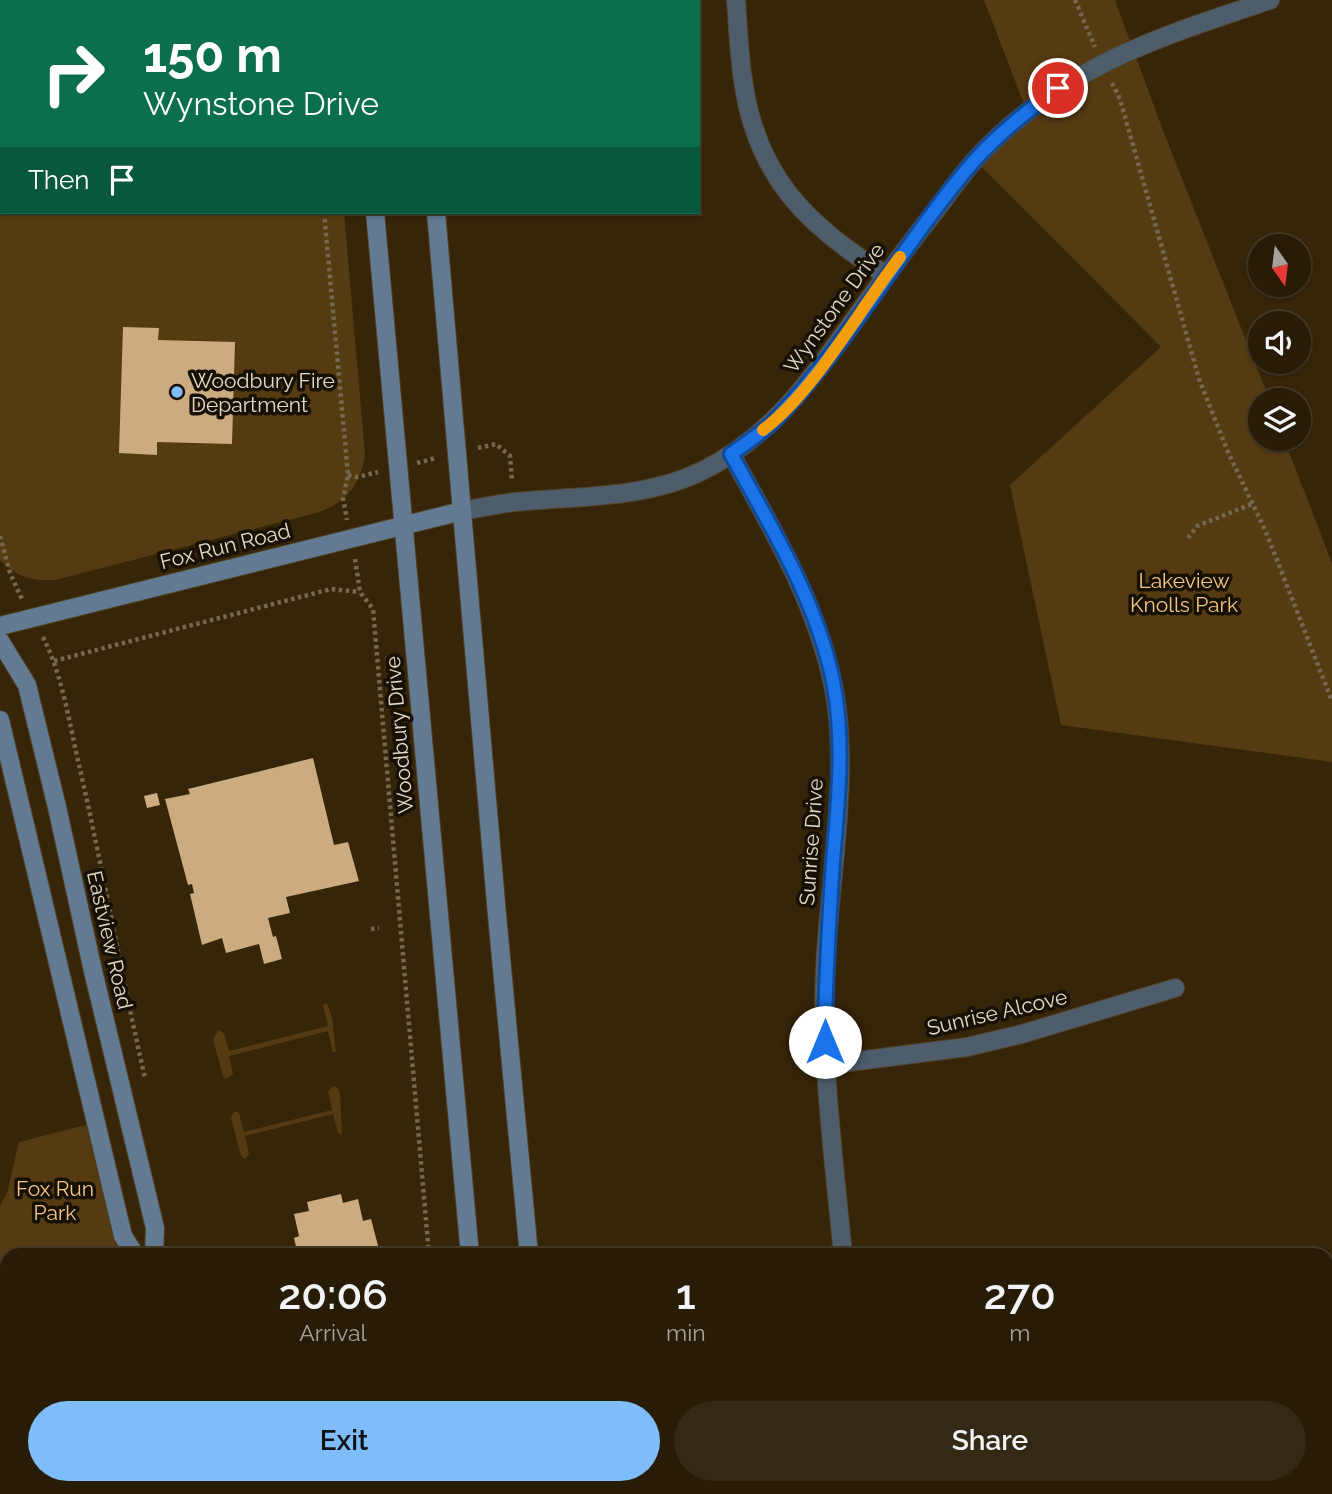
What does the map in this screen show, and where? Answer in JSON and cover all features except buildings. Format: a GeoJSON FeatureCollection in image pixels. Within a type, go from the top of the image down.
{"type":"FeatureCollection","features":[{"type":"Feature","properties":{"kind":"main road","name":"Woodbury Drive"},"geometry":{"type":"LineString","coordinates":[[375,214],[469,1248]]}},
{"type":"Feature","properties":{"kind":"main road"},"geometry":{"type":"LineString","coordinates":[[436,214],[527,1248]]}},
{"type":"Feature","properties":{"kind":"main road","name":"Fox Run Road"},"geometry":{"type":"LineString","coordinates":[[0,626],[462,511]]}},
{"type":"Feature","properties":{"kind":"main road","name":"Eastview Road"},"geometry":{"type":"LineString","coordinates":[[0,641],[27,685],[155,1228],[154,1248]]}},
{"type":"Feature","properties":{"kind":"main road"},"geometry":{"type":"LineString","coordinates":[[0,720],[123,1236],[131,1248]]}},
{"type":"Feature","properties":{"kind":"street"},"geometry":{"type":"LineString","coordinates":[[736,0],[743,81],[751,120],[767,162],[791,198],[816,225],[886,275]]}},
{"type":"Feature","properties":{"kind":"street","name":"Wynstone Drive"},"geometry":{"type":"LineString","coordinates":[[462,511],[653,487],[701,472],[731,454],[775,421],[813,377],[886,275],[975,160],[1017,119],[1058,88],[1103,63],[1160,37],[1270,0]]}},
{"type":"Feature","properties":{"kind":"street","name":"Sunrise Drive"},"geometry":{"type":"LineString","coordinates":[[731,454],[795,571],[818,627],[833,681],[840,741],[825,971],[825,1065],[842,1248]]}},
{"type":"Feature","properties":{"kind":"street","name":"Sunrise Alcove"},"geometry":{"type":"LineString","coordinates":[[825,1065],[978,1044],[1022,1034],[1175,988]]}},
{"type":"Feature","properties":{"kind":"path"},"geometry":{"type":"LineString","coordinates":[[1075,0],[1093,43]]}},
{"type":"Feature","properties":{"kind":"path"},"geometry":{"type":"LineString","coordinates":[[1114,86],[1120,99],[1199,379],[1228,452],[1266,532],[1332,701]]}},
{"type":"Feature","properties":{"kind":"path"},"geometry":{"type":"LineString","coordinates":[[324,214],[348,475],[343,498]]}},
{"type":"Feature","properties":{"kind":"path"},"geometry":{"type":"LineString","coordinates":[[1188,538],[1197,526],[1252,505]]}},
{"type":"Feature","properties":{"kind":"path"},"geometry":{"type":"LineString","coordinates":[[0,536],[6,560]]}},
{"type":"Feature","properties":{"kind":"path"},"geometry":{"type":"LineString","coordinates":[[147,1088],[123,986],[91,816],[54,661],[331,589],[360,592],[373,608],[428,1248]]}},
{"type":"Feature","properties":{"kind":"path"},"geometry":{"type":"LineString","coordinates":[[371,929],[379,928]]}},
{"type":"Feature","properties":{"kind":"green space","name":"Lakeview Knolls Park"},"geometry":{"type":"Polygon","coordinates":[[[984,0],[1115,0],[1162,128],[1248,345],[1248,374],[1259,374],[1265,388],[1248,388],[1248,451],[1289,451],[1332,563],[1332,762],[1061,725],[1010,485],[1161,347],[975,160],[1027,112],[984,0]]]}},
{"type":"Feature","properties":{"kind":"green space"},"geometry":{"type":"Polygon","coordinates":[[[0,214],[344,214],[365,455],[363,466],[350,492],[336,504],[316,513],[55,580],[25,577],[0,560],[0,214]]]}},
{"type":"Feature","properties":{"kind":"green space"},"geometry":{"type":"Polygon","coordinates":[[[327,1003],[332,1017],[336,1052],[333,1052],[328,1031],[229,1056],[233,1074],[226,1079],[223,1076],[213,1040],[218,1030],[224,1033],[229,1051],[328,1026],[323,1005],[327,1003]]]}},
{"type":"Feature","properties":{"kind":"green space"},"geometry":{"type":"Polygon","coordinates":[[[334,1086],[340,1094],[342,1135],[338,1133],[333,1114],[245,1136],[249,1154],[245,1159],[241,1156],[231,1118],[234,1111],[239,1113],[244,1132],[332,1110],[328,1091],[334,1086]]]}},
{"type":"Feature","properties":{"kind":"green space","name":"Fox Run Park"},"geometry":{"type":"Polygon","coordinates":[[[86,1125],[116,1248],[0,1248],[0,1206],[7,1193],[19,1142],[86,1125]]]}},
{"type":"Feature","properties":{"kind":"slow traffic"},"geometry":{"type":"LineString","coordinates":[[763,430],[775,421],[813,377],[900,257]]}},
{"type":"Feature","properties":{"kind":"place","name":"Woodbury Fire Department"},"geometry":{"type":"Point","coordinates":[177,392]}},
{"type":"Feature","properties":{"kind":"route"},"geometry":{"type":"LineString","coordinates":[[825,1042],[825,971],[840,741],[833,681],[818,627],[795,571],[731,454],[775,421],[813,377],[886,275],[975,160],[1017,119],[1058,88]]}}]}
